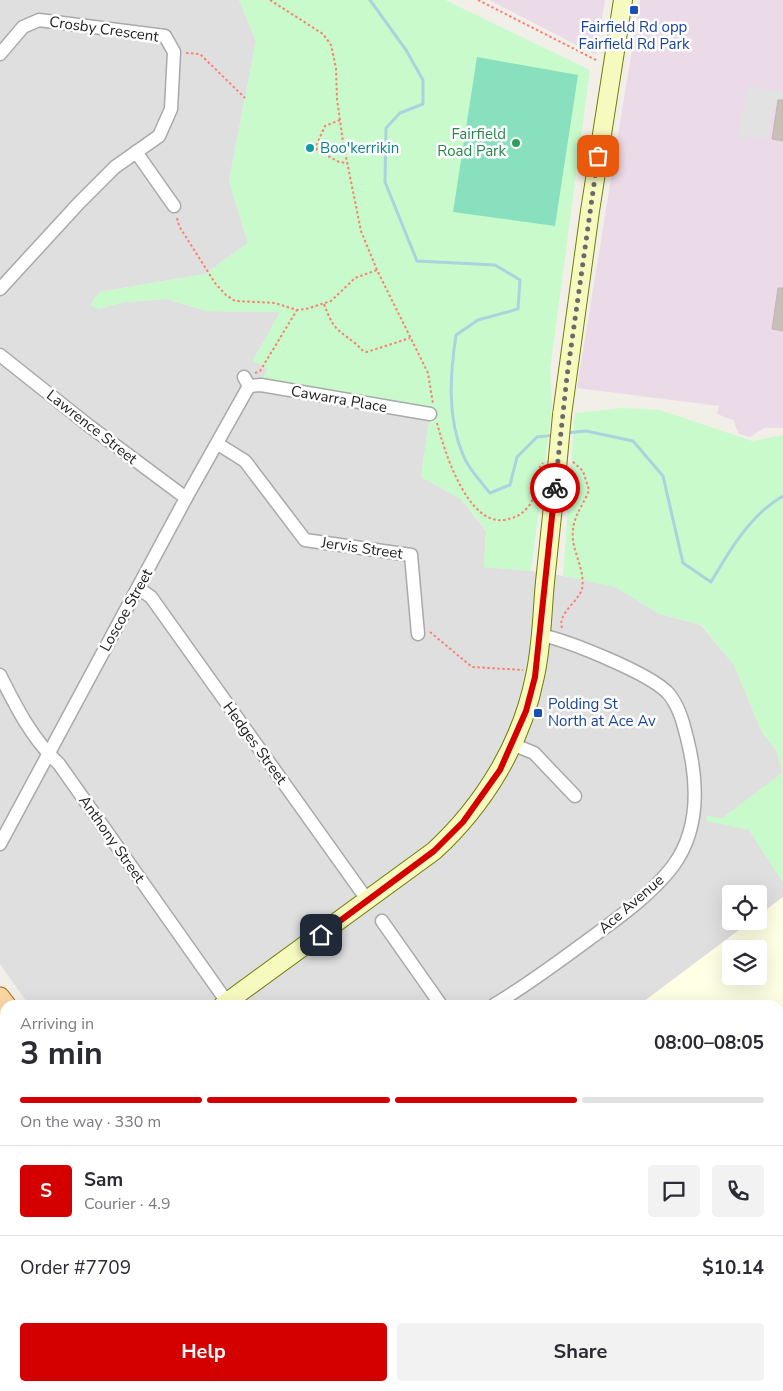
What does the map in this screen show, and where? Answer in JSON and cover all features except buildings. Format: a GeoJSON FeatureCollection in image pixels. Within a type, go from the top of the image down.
{"type":"FeatureCollection","features":[{"type":"Feature","properties":{"kind":"main road"},"geometry":{"type":"LineString","coordinates":[[231,1000],[434,851],[463,822],[487,791],[512,744],[526,711],[533,685],[541,635],[562,415],[590,211],[624,0]]}},
{"type":"Feature","properties":{"kind":"street","name":"Crosby Crescent"},"geometry":{"type":"LineString","coordinates":[[0,54],[24,27],[39,20],[165,36],[174,52],[171,109],[159,136],[115,167],[79,203],[0,289]]}},
{"type":"Feature","properties":{"kind":"street"},"geometry":{"type":"LineString","coordinates":[[136,152],[174,206]]}},
{"type":"Feature","properties":{"kind":"street","name":"Lawrence Street"},"geometry":{"type":"LineString","coordinates":[[0,355],[88,425],[186,498]]}},
{"type":"Feature","properties":{"kind":"street","name":"Cawarra Place"},"geometry":{"type":"LineString","coordinates":[[247,382],[432,413]]}},
{"type":"Feature","properties":{"kind":"street","name":"Loscoe Street"},"geometry":{"type":"LineString","coordinates":[[0,844],[186,498],[218,444],[247,382]]}},
{"type":"Feature","properties":{"kind":"street","name":"Jervis Street"},"geometry":{"type":"LineString","coordinates":[[218,444],[246,462],[305,540],[411,556],[418,634]]}},
{"type":"Feature","properties":{"kind":"street","name":"Hedges Street"},"geometry":{"type":"LineString","coordinates":[[138,588],[151,597],[368,901]]}},
{"type":"Feature","properties":{"kind":"street","name":"Ace Avenue"},"geometry":{"type":"LineString","coordinates":[[502,1000],[526,986],[620,916],[654,888],[681,854],[694,816],[696,784],[691,754],[681,715],[667,693],[649,679],[635,672],[573,645],[541,635]]}},
{"type":"Feature","properties":{"kind":"street","name":"Anthony Street"},"geometry":{"type":"LineString","coordinates":[[0,675],[22,718],[48,753],[59,764],[222,1000]]}},
{"type":"Feature","properties":{"kind":"street"},"geometry":{"type":"LineString","coordinates":[[512,744],[534,753],[575,796]]}},
{"type":"Feature","properties":{"kind":"street"},"geometry":{"type":"LineString","coordinates":[[382,921],[437,1000]]}},
{"type":"Feature","properties":{"kind":"path"},"geometry":{"type":"LineString","coordinates":[[270,0],[323,34],[331,45],[336,68],[340,120],[361,231],[377,270],[428,373],[432,413],[458,479],[479,512],[489,518],[500,520],[521,515],[530,506],[536,492],[539,467],[557,463],[577,463],[588,480],[589,490],[576,513],[573,526],[573,541],[583,578],[577,599],[562,618],[562,628],[567,631]]}},
{"type":"Feature","properties":{"kind":"path"},"geometry":{"type":"LineString","coordinates":[[478,0],[598,61]]}},
{"type":"Feature","properties":{"kind":"path"},"geometry":{"type":"LineString","coordinates":[[174,52],[200,54],[245,98]]}},
{"type":"Feature","properties":{"kind":"path"},"geometry":{"type":"LineString","coordinates":[[340,120],[325,126],[316,146],[321,154],[330,156],[339,162],[347,163]]}},
{"type":"Feature","properties":{"kind":"path"},"geometry":{"type":"LineString","coordinates":[[177,220],[210,275],[226,295],[235,301],[275,303],[297,310],[331,301],[356,278],[377,270]]}},
{"type":"Feature","properties":{"kind":"path"},"geometry":{"type":"LineString","coordinates":[[324,304],[331,323],[339,333],[362,351],[367,352],[411,338]]}},
{"type":"Feature","properties":{"kind":"path"},"geometry":{"type":"LineString","coordinates":[[247,382],[260,371],[297,310]]}},
{"type":"Feature","properties":{"kind":"path"},"geometry":{"type":"LineString","coordinates":[[417,621],[472,667],[525,670]]}},
{"type":"Feature","properties":{"kind":"shaded area"},"geometry":{"type":"Polygon","coordinates":[[[0,0],[239,0],[256,41],[229,181],[248,243],[205,274],[99,292],[98,309],[125,302],[166,299],[207,311],[281,312],[253,360],[268,368],[262,380],[431,408],[421,477],[461,499],[486,531],[484,567],[531,571],[583,579],[615,587],[660,614],[701,625],[734,665],[762,732],[777,751],[783,775],[783,898],[767,910],[767,885],[722,885],[722,930],[739,930],[726,940],[722,940],[722,943],[647,1000],[25,1000],[0,964],[0,0]]]}},
{"type":"Feature","properties":{"kind":"shaded area"},"geometry":{"type":"Polygon","coordinates":[[[489,0],[605,0],[596,55],[489,0]]]}},
{"type":"Feature","properties":{"kind":"shaded area"},"geometry":{"type":"Polygon","coordinates":[[[640,0],[783,0],[783,428],[764,428],[750,437],[739,434],[733,420],[717,414],[719,406],[577,388],[640,0]]]}},
{"type":"Feature","properties":{"kind":"shaded area"},"geometry":{"type":"Polygon","coordinates":[[[747,87],[783,92],[783,110],[772,108],[766,139],[738,137],[747,87]]]}},
{"type":"Feature","properties":{"kind":"shaded area"},"geometry":{"type":"Polygon","coordinates":[[[783,897],[783,1000],[646,1000],[722,943],[722,985],[767,985],[767,940],[726,940],[739,930],[767,930],[767,909],[783,897]]]}},
{"type":"Feature","properties":{"kind":"green space","name":"Fairfield Road Park"},"geometry":{"type":"Polygon","coordinates":[[[239,0],[445,0],[590,70],[550,370],[552,406],[531,571],[484,567],[486,530],[461,499],[421,477],[431,408],[262,380],[268,368],[253,361],[280,312],[207,311],[166,299],[125,302],[98,309],[90,305],[99,292],[205,274],[248,243],[229,181],[256,41],[239,0]]]}},
{"type":"Feature","properties":{"kind":"green space","name":"Fairfield Road Park"},"geometry":{"type":"Polygon","coordinates":[[[477,57],[578,75],[555,226],[453,212],[477,57]]]}},
{"type":"Feature","properties":{"kind":"green space"},"geometry":{"type":"Polygon","coordinates":[[[622,408],[660,410],[752,441],[783,435],[783,883],[749,830],[706,821],[707,816],[722,818],[782,773],[777,751],[762,732],[734,665],[702,625],[660,614],[615,587],[563,576],[575,413],[622,408]]]}},
{"type":"Feature","properties":{"kind":"waterway"},"geometry":{"type":"LineString","coordinates":[[370,0],[406,50],[423,80],[423,104],[400,113],[386,128],[385,182],[417,261],[495,265],[520,280],[518,309],[478,320],[456,335],[451,381],[452,411],[454,426],[465,460],[490,493],[510,485],[517,457],[537,437],[554,435]]}},
{"type":"Feature","properties":{"kind":"waterway"},"geometry":{"type":"LineString","coordinates":[[567,433],[586,431],[633,441],[663,476],[683,563],[711,582],[733,546],[751,523],[771,504],[783,496]]}},
{"type":"Feature","properties":{"kind":"way so far"},"geometry":{"type":"LineString","coordinates":[[555,488],[567,376],[598,156]]}},
{"type":"Feature","properties":{"kind":"place","name":"Fairfield Rd opp Fairfield Rd Park"},"geometry":{"type":"Point","coordinates":[634,10]}},
{"type":"Feature","properties":{"kind":"place","name":"Fairfield Road Park"},"geometry":{"type":"Point","coordinates":[516,143]}},
{"type":"Feature","properties":{"kind":"place","name":"Boo'kerrikin"},"geometry":{"type":"Point","coordinates":[310,148]}},
{"type":"Feature","properties":{"kind":"place","name":"Polding St North at Ace Av"},"geometry":{"type":"Point","coordinates":[538,713]}},
{"type":"Feature","properties":{"kind":"route"},"geometry":{"type":"LineString","coordinates":[[321,935],[434,851],[463,822],[487,791],[500,770],[526,711],[535,677],[540,647],[555,488]]}}]}
